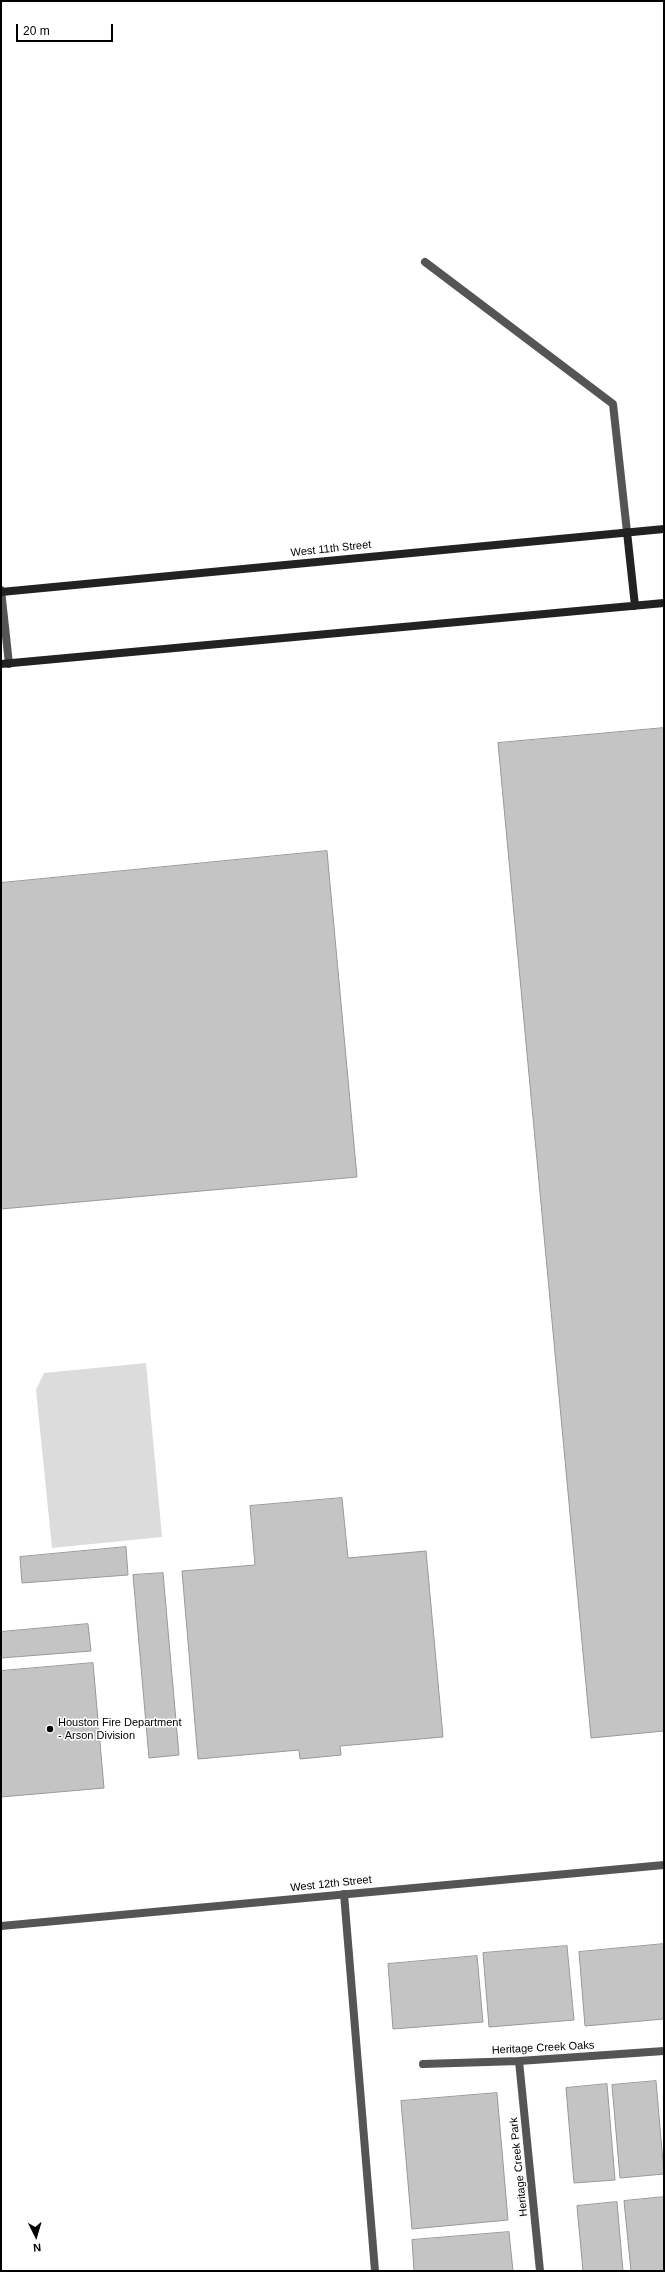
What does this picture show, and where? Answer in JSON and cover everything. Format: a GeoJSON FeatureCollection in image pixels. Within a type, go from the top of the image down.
{"type":"FeatureCollection","features":[{"type":"Feature","properties":{"kind":"main road","name":"West 11th Street"},"geometry":{"type":"LineString","coordinates":[[1,592],[664,529]]}},
{"type":"Feature","properties":{"kind":"main road"},"geometry":{"type":"LineString","coordinates":[[628,532],[635,606]]}},
{"type":"Feature","properties":{"kind":"main road"},"geometry":{"type":"LineString","coordinates":[[5,664],[664,603]]}},
{"type":"Feature","properties":{"kind":"street"},"geometry":{"type":"LineString","coordinates":[[425,262],[613,404],[628,532]]}},
{"type":"Feature","properties":{"kind":"street"},"geometry":{"type":"LineString","coordinates":[[1,592],[5,664]]}},
{"type":"Feature","properties":{"kind":"street","name":"West 12th Street"},"geometry":{"type":"LineString","coordinates":[[1,1926],[664,1865]]}},
{"type":"Feature","properties":{"kind":"street"},"geometry":{"type":"LineString","coordinates":[[344,1894],[375,2271]]}},
{"type":"Feature","properties":{"kind":"street","name":"Heritage Creek Oaks"},"geometry":{"type":"LineString","coordinates":[[423,2064],[519,2061],[664,2051]]}},
{"type":"Feature","properties":{"kind":"street","name":"Heritage Creek Park"},"geometry":{"type":"LineString","coordinates":[[519,2061],[540,2271]]}},
{"type":"Feature","properties":{"kind":"shaded area"},"geometry":{"type":"Polygon","coordinates":[[[146,1363],[162,1537],[52,1548],[36,1390],[44,1373],[146,1363]]]}},
{"type":"Feature","properties":{"kind":"building"},"geometry":{"type":"Polygon","coordinates":[[[664,728],[664,1731],[591,1738],[498,743],[664,728]]]}},
{"type":"Feature","properties":{"kind":"building"},"geometry":{"type":"Polygon","coordinates":[[[327,851],[357,1177],[1,1209],[1,883],[327,851]]]}},
{"type":"Feature","properties":{"kind":"building"},"geometry":{"type":"Polygon","coordinates":[[[342,1498],[348,1558],[426,1551],[443,1737],[340,1746],[341,1755],[300,1759],[299,1750],[198,1759],[182,1571],[255,1565],[250,1506],[342,1498]]]}},
{"type":"Feature","properties":{"kind":"building"},"geometry":{"type":"Polygon","coordinates":[[[126,1547],[128,1575],[22,1583],[20,1557],[126,1547]]]}},
{"type":"Feature","properties":{"kind":"building"},"geometry":{"type":"Polygon","coordinates":[[[163,1573],[179,1755],[149,1758],[133,1575],[163,1573]]]}},
{"type":"Feature","properties":{"kind":"building"},"geometry":{"type":"Polygon","coordinates":[[[88,1624],[91,1651],[1,1658],[1,1632],[88,1624]]]}},
{"type":"Feature","properties":{"kind":"building","name":"Houston Fire Department - Arson Division"},"geometry":{"type":"Polygon","coordinates":[[[93,1663],[104,1788],[1,1797],[1,1671],[93,1663]]]}},
{"type":"Feature","properties":{"kind":"building"},"geometry":{"type":"Polygon","coordinates":[[[664,1944],[664,2019],[585,2026],[579,1952],[664,1944]]]}},
{"type":"Feature","properties":{"kind":"building"},"geometry":{"type":"Polygon","coordinates":[[[567,1946],[574,2020],[489,2027],[483,1953],[567,1946]]]}},
{"type":"Feature","properties":{"kind":"building"},"geometry":{"type":"Polygon","coordinates":[[[477,1956],[483,2022],[393,2029],[388,1964],[477,1956]]]}},
{"type":"Feature","properties":{"kind":"building"},"geometry":{"type":"Polygon","coordinates":[[[656,2081],[664,2174],[620,2178],[612,2085],[656,2081]]]}},
{"type":"Feature","properties":{"kind":"building"},"geometry":{"type":"Polygon","coordinates":[[[607,2084],[615,2180],[574,2183],[566,2088],[607,2084]]]}},
{"type":"Feature","properties":{"kind":"building"},"geometry":{"type":"Polygon","coordinates":[[[497,2093],[508,2220],[412,2229],[401,2101],[497,2093]]]}},
{"type":"Feature","properties":{"kind":"building"},"geometry":{"type":"Polygon","coordinates":[[[664,2197],[664,2271],[631,2271],[624,2201],[664,2197]]]}},
{"type":"Feature","properties":{"kind":"building"},"geometry":{"type":"Polygon","coordinates":[[[617,2202],[623,2271],[583,2271],[577,2206],[617,2202]]]}},
{"type":"Feature","properties":{"kind":"building"},"geometry":{"type":"Polygon","coordinates":[[[509,2232],[513,2271],[414,2271],[412,2240],[509,2232]]]}},
{"type":"Feature","properties":{"kind":"place","name":"Houston Fire Department - Arson Division"},"geometry":{"type":"Point","coordinates":[50,1729]}}]}
